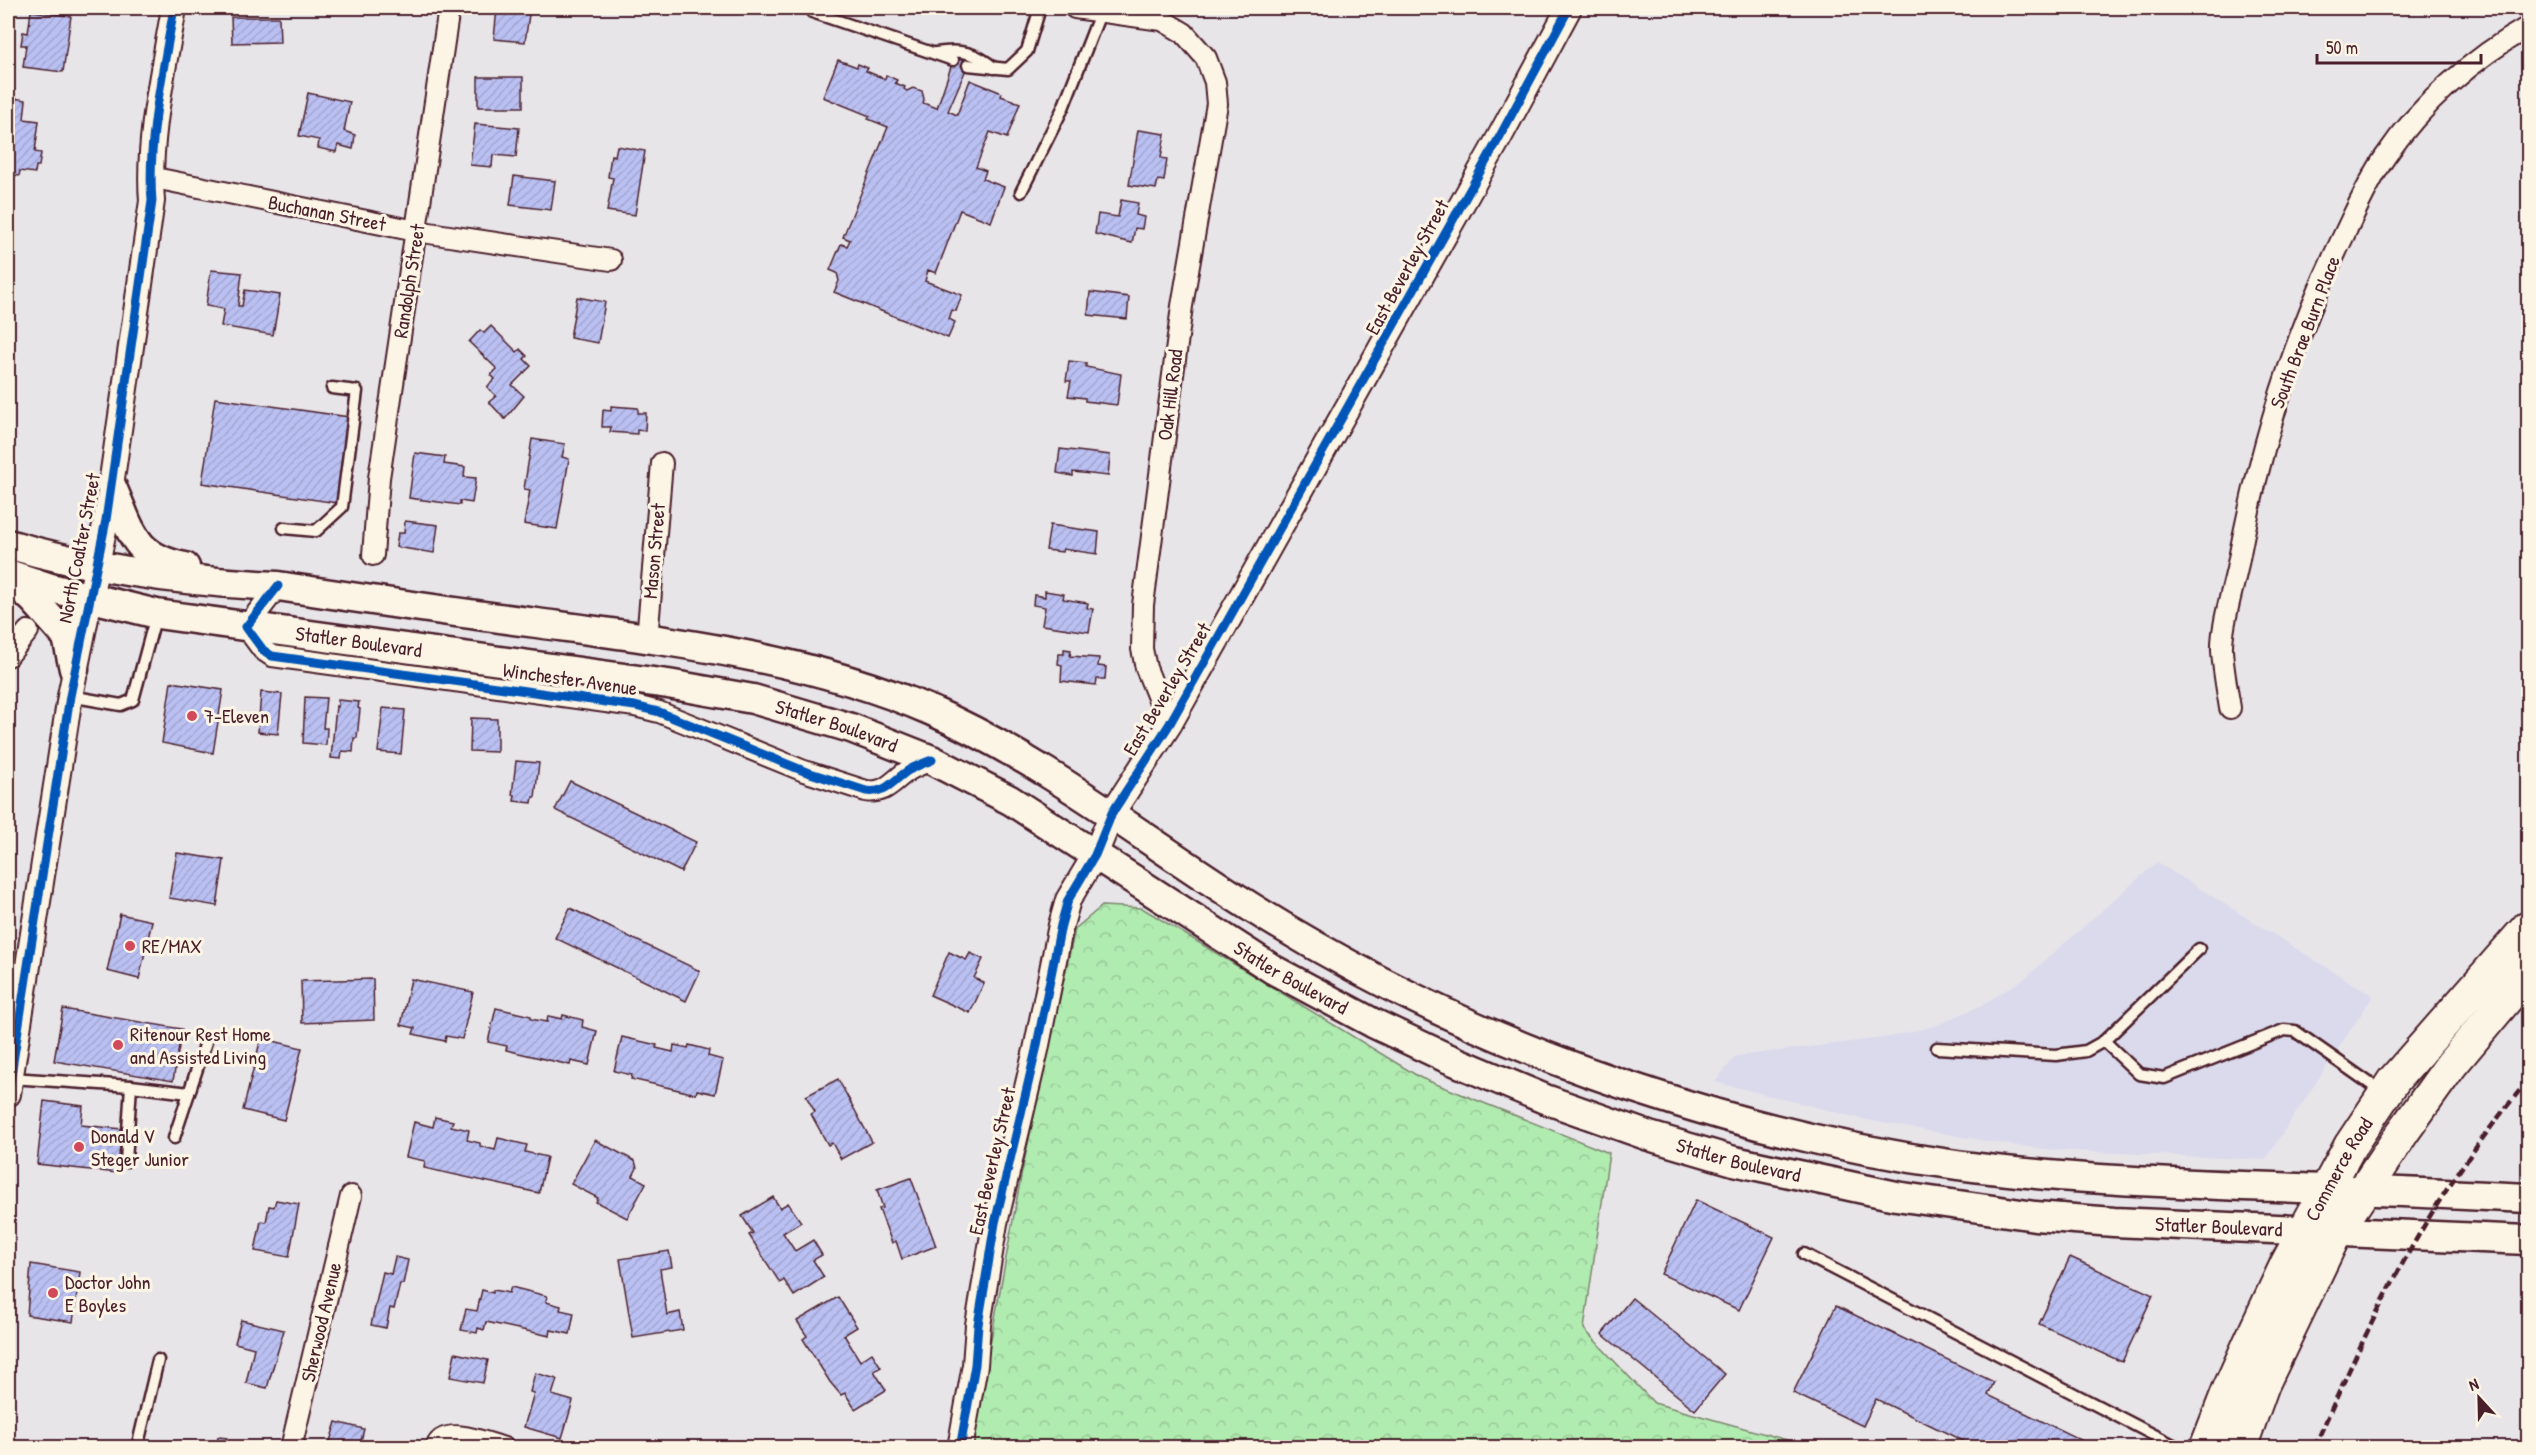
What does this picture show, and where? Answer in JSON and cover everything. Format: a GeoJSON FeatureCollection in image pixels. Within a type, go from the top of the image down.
{"type":"FeatureCollection","features":[{"type":"Feature","properties":{"kind":"main road"},"geometry":{"type":"LineString","coordinates":[[111,485],[142,550],[163,563],[278,586]]}},
{"type":"Feature","properties":{"kind":"main road","name":"Statler Boulevard"},"geometry":{"type":"LineString","coordinates":[[8,544],[96,565],[210,583],[278,586],[711,648],[803,669],[930,710],[1033,765],[1112,813],[1170,855],[1259,912],[1353,967],[1468,1023],[1543,1054],[1654,1094],[1800,1136],[1959,1166],[2096,1179],[2529,1198]]}},
{"type":"Feature","properties":{"kind":"main road"},"geometry":{"type":"LineString","coordinates":[[8,575],[33,598],[67,637],[72,682]]}},
{"type":"Feature","properties":{"kind":"main road","name":"Statler Boulevard"},"geometry":{"type":"LineString","coordinates":[[8,575],[157,614],[668,684],[753,699],[851,728],[932,760],[1010,800],[1274,970],[1373,1023],[1516,1088],[1694,1150],[1845,1187],[1976,1209],[2114,1222],[2529,1240]]}},
{"type":"Feature","properties":{"kind":"main road","name":"Commerce Road"},"geometry":{"type":"LineString","coordinates":[[2206,1448],[2245,1352],[2305,1230],[2350,1146],[2394,1080],[2529,927]]}},
{"type":"Feature","properties":{"kind":"main road","name":"Commerce Road"},"geometry":{"type":"LineString","coordinates":[[2240,1448],[2263,1384],[2336,1232],[2451,1065],[2529,973]]}},
{"type":"Feature","properties":{"kind":"street","name":"North Coalter Street"},"geometry":{"type":"LineString","coordinates":[[8,1088],[72,682],[111,485],[152,201],[150,177],[174,8]]}},
{"type":"Feature","properties":{"kind":"street","name":"Randolph Street"},"geometry":{"type":"LineString","coordinates":[[373,555],[379,478],[449,8]]}},
{"type":"Feature","properties":{"kind":"street"},"geometry":{"type":"LineString","coordinates":[[1075,8],[1101,11]]}},
{"type":"Feature","properties":{"kind":"street","name":"East Beverley Street"},"geometry":{"type":"LineString","coordinates":[[960,1448],[975,1365],[978,1325],[995,1223],[1036,1050],[1060,925],[1068,900],[1095,855],[1112,813],[1169,725],[1495,147],[1569,8]]}},
{"type":"Feature","properties":{"kind":"street","name":"Oak Hill Road"},"geometry":{"type":"LineString","coordinates":[[1101,11],[1170,24],[1194,41],[1208,62],[1215,82],[1217,108],[1182,306],[1143,605],[1142,649],[1146,668],[1169,725]]}},
{"type":"Feature","properties":{"kind":"street","name":"South Brae Burn Place"},"geometry":{"type":"LineString","coordinates":[[2230,708],[2222,648],[2246,517],[2274,413],[2292,357],[2323,277],[2363,195],[2385,157],[2414,119],[2449,85],[2485,55],[2529,27]]}},
{"type":"Feature","properties":{"kind":"street","name":"Buchanan Street"},"geometry":{"type":"LineString","coordinates":[[150,177],[416,231],[611,260]]}},
{"type":"Feature","properties":{"kind":"street","name":"Mason Street"},"geometry":{"type":"LineString","coordinates":[[647,639],[662,463]]}},
{"type":"Feature","properties":{"kind":"street"},"geometry":{"type":"LineString","coordinates":[[246,627],[278,586]]}},
{"type":"Feature","properties":{"kind":"street","name":"Winchester Avenue"},"geometry":{"type":"LineString","coordinates":[[246,627],[262,650],[280,658],[635,706],[659,712],[804,771],[866,791],[874,792],[890,787],[911,768],[932,760]]}},
{"type":"Feature","properties":{"kind":"street"},"geometry":{"type":"LineString","coordinates":[[8,656],[27,631]]}},
{"type":"Feature","properties":{"kind":"street","name":"Sherwood Avenue"},"geometry":{"type":"LineString","coordinates":[[291,1448],[351,1196]]}},
{"type":"Feature","properties":{"kind":"street"},"geometry":{"type":"LineString","coordinates":[[436,1448],[436,1443],[444,1437],[454,1435],[504,1448]]}},
{"type":"Feature","properties":{"kind":"lane"},"geometry":{"type":"LineString","coordinates":[[968,65],[1008,69],[1027,51],[1040,8]]}},
{"type":"Feature","properties":{"kind":"lane"},"geometry":{"type":"LineString","coordinates":[[1021,192],[1063,108],[1101,11]]}},
{"type":"Feature","properties":{"kind":"lane"},"geometry":{"type":"LineString","coordinates":[[812,12],[953,60]]}},
{"type":"Feature","properties":{"kind":"lane"},"geometry":{"type":"LineString","coordinates":[[935,53],[954,50],[983,58],[994,68]]}},
{"type":"Feature","properties":{"kind":"lane"},"geometry":{"type":"LineString","coordinates":[[284,528],[316,531],[342,507],[357,391],[332,388]]}},
{"type":"Feature","properties":{"kind":"lane"},"geometry":{"type":"LineString","coordinates":[[72,682],[121,705],[133,700],[157,614]]}},
{"type":"Feature","properties":{"kind":"lane"},"geometry":{"type":"LineString","coordinates":[[1937,1048],[2056,1055],[2086,1051],[2104,1041],[2199,950]]}},
{"type":"Feature","properties":{"kind":"lane"},"geometry":{"type":"LineString","coordinates":[[2104,1041],[2139,1074],[2164,1078],[2284,1030],[2295,1031],[2384,1094]]}},
{"type":"Feature","properties":{"kind":"lane"},"geometry":{"type":"LineString","coordinates":[[174,1138],[206,1042]]}},
{"type":"Feature","properties":{"kind":"lane"},"geometry":{"type":"LineString","coordinates":[[8,1088],[131,1086],[189,1093]]}},
{"type":"Feature","properties":{"kind":"lane"},"geometry":{"type":"LineString","coordinates":[[126,1161],[131,1086]]}},
{"type":"Feature","properties":{"kind":"lane"},"geometry":{"type":"LineString","coordinates":[[1804,1254],[2179,1448]]}},
{"type":"Feature","properties":{"kind":"lane"},"geometry":{"type":"LineString","coordinates":[[137,1448],[158,1360]]}},
{"type":"Feature","properties":{"kind":"shaded area"},"geometry":{"type":"Polygon","coordinates":[[[2157,862],[2373,996],[2265,1160],[2053,1150],[2003,1144],[1866,1120],[1715,1082],[1736,1056],[1889,1037],[1935,1026],[1982,1005],[2025,978],[2157,862]]]}},
{"type":"Feature","properties":{"kind":"green space"},"geometry":{"type":"Polygon","coordinates":[[[1102,906],[1142,908],[1421,1078],[1609,1153],[1584,1329],[1654,1403],[1812,1447],[971,1448],[1022,1171],[1075,929],[1102,906]]]}},
{"type":"Feature","properties":{"kind":"building"},"geometry":{"type":"Polygon","coordinates":[[[497,8],[530,8],[525,42],[494,39],[497,8]]]}},
{"type":"Feature","properties":{"kind":"building"},"geometry":{"type":"Polygon","coordinates":[[[31,11],[71,16],[63,72],[23,67],[26,45],[21,45],[23,32],[28,33],[31,11]]]}},
{"type":"Feature","properties":{"kind":"building"},"geometry":{"type":"Polygon","coordinates":[[[231,17],[279,17],[280,42],[232,43],[231,17]]]}},
{"type":"Feature","properties":{"kind":"building"},"geometry":{"type":"Polygon","coordinates":[[[955,55],[970,60],[948,111],[957,115],[970,80],[1020,103],[1007,138],[990,132],[976,167],[986,171],[983,179],[1004,187],[991,222],[960,210],[936,273],[928,270],[925,281],[962,295],[956,311],[952,310],[949,319],[955,322],[948,338],[834,292],[839,281],[837,273],[830,270],[841,244],[847,246],[850,240],[843,237],[888,127],[868,119],[870,116],[823,97],[838,60],[857,67],[858,64],[868,68],[866,71],[885,79],[886,75],[897,80],[895,83],[905,87],[907,91],[913,88],[922,91],[923,103],[937,108],[955,55]]]}},
{"type":"Feature","properties":{"kind":"building"},"geometry":{"type":"Polygon","coordinates":[[[478,77],[523,77],[523,107],[478,107],[478,77]]]}},
{"type":"Feature","properties":{"kind":"building"},"geometry":{"type":"Polygon","coordinates":[[[308,93],[350,102],[344,131],[355,135],[353,149],[338,145],[336,152],[318,148],[319,140],[299,136],[308,93]]]}},
{"type":"Feature","properties":{"kind":"building"},"geometry":{"type":"Polygon","coordinates":[[[8,97],[26,100],[24,119],[39,121],[35,152],[41,153],[39,166],[36,166],[35,173],[20,171],[19,176],[8,174],[8,97]]]}},
{"type":"Feature","properties":{"kind":"building"},"geometry":{"type":"Polygon","coordinates":[[[475,124],[519,128],[516,157],[493,155],[492,167],[470,165],[475,124]]]}},
{"type":"Feature","properties":{"kind":"building"},"geometry":{"type":"Polygon","coordinates":[[[1138,130],[1165,134],[1161,158],[1167,159],[1164,181],[1158,180],[1156,189],[1129,185],[1138,130]]]}},
{"type":"Feature","properties":{"kind":"building"},"geometry":{"type":"Polygon","coordinates":[[[617,146],[645,151],[635,215],[607,211],[613,178],[608,177],[611,155],[615,156],[617,146]]]}},
{"type":"Feature","properties":{"kind":"building"},"geometry":{"type":"Polygon","coordinates":[[[514,176],[555,181],[551,210],[510,205],[514,176]]]}},
{"type":"Feature","properties":{"kind":"building"},"geometry":{"type":"Polygon","coordinates":[[[1121,200],[1138,203],[1136,215],[1144,217],[1142,229],[1135,228],[1132,243],[1095,234],[1098,214],[1118,217],[1121,200]]]}},
{"type":"Feature","properties":{"kind":"building"},"geometry":{"type":"Polygon","coordinates":[[[211,270],[242,273],[238,306],[242,306],[245,290],[280,295],[273,335],[221,326],[224,309],[206,306],[211,270]]]}},
{"type":"Feature","properties":{"kind":"building"},"geometry":{"type":"Polygon","coordinates":[[[1090,292],[1129,297],[1127,319],[1088,315],[1090,292]]]}},
{"type":"Feature","properties":{"kind":"building"},"geometry":{"type":"Polygon","coordinates":[[[577,297],[605,302],[598,343],[570,338],[577,297]]]}},
{"type":"Feature","properties":{"kind":"building"},"geometry":{"type":"Polygon","coordinates":[[[491,326],[517,352],[520,349],[527,356],[524,359],[531,366],[512,385],[524,396],[505,419],[489,402],[496,396],[487,387],[495,379],[491,375],[497,369],[469,342],[480,330],[484,333],[491,326]]]}},
{"type":"Feature","properties":{"kind":"building"},"geometry":{"type":"Polygon","coordinates":[[[1069,361],[1086,363],[1086,367],[1121,374],[1117,405],[1085,401],[1085,398],[1068,396],[1071,381],[1066,381],[1069,361]]]}},
{"type":"Feature","properties":{"kind":"building"},"geometry":{"type":"Polygon","coordinates":[[[215,398],[349,417],[337,503],[202,483],[215,398]]]}},
{"type":"Feature","properties":{"kind":"building"},"geometry":{"type":"Polygon","coordinates":[[[611,406],[638,408],[638,413],[646,413],[645,431],[637,430],[637,434],[610,432],[611,427],[602,427],[603,410],[611,411],[611,406]]]}},
{"type":"Feature","properties":{"kind":"building"},"geometry":{"type":"Polygon","coordinates":[[[532,439],[565,444],[562,457],[569,459],[557,529],[524,524],[530,490],[524,489],[532,439]]]}},
{"type":"Feature","properties":{"kind":"building"},"geometry":{"type":"Polygon","coordinates":[[[1060,449],[1110,455],[1108,476],[1073,472],[1073,476],[1057,473],[1060,449]]]}},
{"type":"Feature","properties":{"kind":"building"},"geometry":{"type":"Polygon","coordinates":[[[415,453],[445,457],[444,464],[465,467],[464,477],[476,478],[472,503],[460,501],[460,505],[409,498],[415,453]]]}},
{"type":"Feature","properties":{"kind":"building"},"geometry":{"type":"Polygon","coordinates":[[[405,521],[438,525],[434,553],[396,547],[398,533],[404,533],[405,521]]]}},
{"type":"Feature","properties":{"kind":"building"},"geometry":{"type":"Polygon","coordinates":[[[1050,525],[1099,532],[1097,554],[1063,549],[1062,552],[1046,550],[1050,525]]]}},
{"type":"Feature","properties":{"kind":"building"},"geometry":{"type":"Polygon","coordinates":[[[1045,591],[1064,594],[1063,599],[1088,603],[1087,608],[1093,609],[1089,632],[1042,625],[1045,607],[1033,605],[1034,595],[1045,597],[1045,591]]]}},
{"type":"Feature","properties":{"kind":"building"},"geometry":{"type":"Polygon","coordinates":[[[1064,649],[1071,650],[1070,656],[1099,658],[1098,666],[1106,667],[1105,679],[1097,679],[1096,685],[1061,681],[1062,665],[1058,664],[1059,654],[1064,654],[1064,649]]]}},
{"type":"Feature","properties":{"kind":"building","name":"7-Eleven"},"geometry":{"type":"Polygon","coordinates":[[[171,682],[223,690],[213,753],[162,743],[171,682]]]}},
{"type":"Feature","properties":{"kind":"building"},"geometry":{"type":"Polygon","coordinates":[[[261,692],[282,694],[278,734],[258,732],[261,692]]]}},
{"type":"Feature","properties":{"kind":"building"},"geometry":{"type":"Polygon","coordinates":[[[305,697],[326,698],[323,728],[327,728],[326,745],[303,743],[305,697]]]}},
{"type":"Feature","properties":{"kind":"building"},"geometry":{"type":"Polygon","coordinates":[[[338,700],[359,702],[358,708],[360,709],[353,752],[342,751],[341,759],[331,758],[338,700]]]}},
{"type":"Feature","properties":{"kind":"building"},"geometry":{"type":"Polygon","coordinates":[[[383,708],[405,710],[401,754],[378,752],[383,708]]]}},
{"type":"Feature","properties":{"kind":"building"},"geometry":{"type":"Polygon","coordinates":[[[471,718],[497,719],[497,752],[470,751],[471,718]]]}},
{"type":"Feature","properties":{"kind":"building"},"geometry":{"type":"Polygon","coordinates":[[[516,761],[539,763],[535,797],[532,803],[514,801],[515,795],[512,795],[516,761]]]}},
{"type":"Feature","properties":{"kind":"building"},"geometry":{"type":"Polygon","coordinates":[[[570,781],[696,842],[681,872],[555,810],[570,781]]]}},
{"type":"Feature","properties":{"kind":"building"},"geometry":{"type":"Polygon","coordinates":[[[177,853],[224,860],[217,906],[169,898],[177,853]]]}},
{"type":"Feature","properties":{"kind":"building"},"geometry":{"type":"Polygon","coordinates":[[[570,908],[700,971],[686,1001],[555,938],[570,908]]]}},
{"type":"Feature","properties":{"kind":"building","name":"RE/MAX"},"geometry":{"type":"Polygon","coordinates":[[[120,914],[152,921],[139,979],[107,971],[120,914]]]}},
{"type":"Feature","properties":{"kind":"building"},"geometry":{"type":"Polygon","coordinates":[[[949,952],[966,960],[970,953],[983,959],[974,978],[984,983],[970,1013],[930,995],[949,952]]]}},
{"type":"Feature","properties":{"kind":"building"},"geometry":{"type":"Polygon","coordinates":[[[373,979],[374,1020],[302,1023],[301,981],[373,979]]]}},
{"type":"Feature","properties":{"kind":"building"},"geometry":{"type":"Polygon","coordinates":[[[411,979],[473,992],[462,1039],[446,1036],[445,1041],[413,1034],[415,1028],[401,1025],[411,979]]]}},
{"type":"Feature","properties":{"kind":"building"},"geometry":{"type":"Polygon","coordinates":[[[496,1008],[547,1022],[548,1016],[562,1019],[563,1015],[583,1020],[582,1027],[597,1031],[589,1065],[571,1061],[570,1065],[506,1050],[507,1046],[488,1042],[496,1008]]]}},
{"type":"Feature","properties":{"kind":"building","name":"Ritenour Rest Home and Assisted Living"},"geometry":{"type":"Polygon","coordinates":[[[63,1009],[182,1029],[173,1081],[54,1061],[63,1009]]]}},
{"type":"Feature","properties":{"kind":"building"},"geometry":{"type":"Polygon","coordinates":[[[622,1037],[657,1045],[656,1048],[673,1052],[674,1045],[688,1048],[689,1045],[709,1050],[708,1056],[723,1060],[715,1094],[697,1090],[696,1094],[631,1079],[632,1075],[614,1071],[622,1037]]]}},
{"type":"Feature","properties":{"kind":"building"},"geometry":{"type":"Polygon","coordinates":[[[261,1038],[302,1048],[284,1120],[243,1110],[261,1038]]]}},
{"type":"Feature","properties":{"kind":"building"},"geometry":{"type":"Polygon","coordinates":[[[838,1079],[872,1142],[841,1159],[832,1143],[828,1145],[811,1114],[815,1112],[806,1096],[838,1079]]]}},
{"type":"Feature","properties":{"kind":"building","name":"Donald V Steger Junior"},"geometry":{"type":"Polygon","coordinates":[[[44,1101],[83,1106],[81,1125],[122,1129],[117,1173],[37,1164],[44,1101]]]}},
{"type":"Feature","properties":{"kind":"building"},"geometry":{"type":"Polygon","coordinates":[[[435,1117],[453,1121],[451,1126],[469,1130],[467,1140],[480,1143],[480,1146],[495,1150],[498,1138],[527,1145],[525,1152],[547,1157],[539,1193],[424,1168],[425,1161],[406,1157],[414,1122],[433,1127],[435,1117]]]}},
{"type":"Feature","properties":{"kind":"building"},"geometry":{"type":"Polygon","coordinates":[[[595,1140],[635,1161],[637,1168],[633,1176],[646,1183],[627,1218],[596,1202],[598,1198],[571,1184],[595,1140]]]}},
{"type":"Feature","properties":{"kind":"building"},"geometry":{"type":"Polygon","coordinates":[[[911,1178],[936,1246],[902,1259],[896,1241],[892,1243],[879,1209],[883,1208],[877,1190],[911,1178]]]}},
{"type":"Feature","properties":{"kind":"building"},"geometry":{"type":"Polygon","coordinates":[[[773,1197],[780,1208],[788,1203],[801,1222],[783,1233],[795,1251],[813,1240],[822,1255],[813,1260],[824,1277],[794,1296],[784,1280],[780,1283],[749,1235],[753,1233],[742,1216],[773,1197]]]}},
{"type":"Feature","properties":{"kind":"building"},"geometry":{"type":"Polygon","coordinates":[[[276,1200],[299,1204],[289,1257],[255,1251],[261,1221],[266,1222],[269,1206],[274,1207],[276,1200]]]}},
{"type":"Feature","properties":{"kind":"building"},"geometry":{"type":"Polygon","coordinates":[[[1696,1200],[1774,1237],[1739,1310],[1661,1274],[1696,1200]]]}},
{"type":"Feature","properties":{"kind":"building"},"geometry":{"type":"Polygon","coordinates":[[[669,1251],[672,1267],[660,1269],[667,1315],[680,1312],[683,1330],[633,1338],[620,1259],[669,1251]]]}},
{"type":"Feature","properties":{"kind":"building"},"geometry":{"type":"Polygon","coordinates":[[[395,1257],[408,1260],[403,1284],[400,1284],[394,1309],[390,1308],[386,1328],[371,1325],[383,1272],[391,1274],[395,1257]]]}},
{"type":"Feature","properties":{"kind":"building"},"geometry":{"type":"Polygon","coordinates":[[[2070,1257],[2153,1295],[2122,1362],[2039,1324],[2070,1257]]]}},
{"type":"Feature","properties":{"kind":"building","name":"Doctor John E Boyles"},"geometry":{"type":"Polygon","coordinates":[[[31,1264],[80,1272],[73,1322],[27,1315],[31,1264]]]}},
{"type":"Feature","properties":{"kind":"building"},"geometry":{"type":"Polygon","coordinates":[[[511,1287],[547,1296],[546,1302],[561,1306],[560,1310],[574,1313],[570,1334],[551,1330],[550,1336],[486,1322],[484,1330],[478,1328],[477,1333],[461,1330],[466,1309],[477,1311],[482,1290],[509,1293],[511,1287]]]}},
{"type":"Feature","properties":{"kind":"building"},"geometry":{"type":"Polygon","coordinates":[[[838,1297],[857,1327],[844,1335],[860,1361],[872,1353],[881,1367],[874,1371],[886,1390],[855,1409],[845,1393],[841,1395],[830,1382],[803,1339],[807,1336],[797,1321],[838,1297]]]}},
{"type":"Feature","properties":{"kind":"building"},"geometry":{"type":"Polygon","coordinates":[[[1632,1298],[1725,1374],[1695,1410],[1602,1334],[1632,1298]]]}},
{"type":"Feature","properties":{"kind":"building"},"geometry":{"type":"Polygon","coordinates":[[[1836,1306],[1994,1382],[1988,1395],[2081,1440],[2077,1448],[1978,1448],[1876,1399],[1863,1426],[1793,1393],[1836,1306]]]}},
{"type":"Feature","properties":{"kind":"building"},"geometry":{"type":"Polygon","coordinates":[[[241,1320],[284,1330],[267,1388],[246,1383],[254,1348],[235,1343],[241,1320]]]}},
{"type":"Feature","properties":{"kind":"building"},"geometry":{"type":"Polygon","coordinates":[[[455,1353],[488,1360],[483,1383],[450,1377],[455,1353]]]}},
{"type":"Feature","properties":{"kind":"building"},"geometry":{"type":"Polygon","coordinates":[[[535,1373],[557,1379],[552,1395],[573,1401],[562,1438],[524,1427],[534,1393],[530,1392],[535,1373]]]}},
{"type":"Feature","properties":{"kind":"building"},"geometry":{"type":"Polygon","coordinates":[[[336,1422],[364,1429],[361,1441],[368,1443],[367,1448],[328,1448],[336,1422]]]}},
{"type":"Feature","properties":{"kind":"building"},"geometry":{"type":"Polygon","coordinates":[[[218,1437],[227,1438],[225,1448],[216,1448],[218,1437]]]}},
{"type":"Feature","properties":{"kind":"railway"},"geometry":{"type":"LineString","coordinates":[[2314,1448],[2350,1368],[2417,1238],[2470,1156],[2528,1080]]}},
{"type":"Feature","properties":{"kind":"cycle path"},"geometry":{"type":"LineString","coordinates":[[8,1094],[70,696],[106,520],[152,201],[152,154],[157,104],[174,8]]}},
{"type":"Feature","properties":{"kind":"cycle path"},"geometry":{"type":"LineString","coordinates":[[960,1448],[975,1365],[978,1325],[995,1223],[1036,1050],[1068,900],[1095,855],[1112,813],[1169,725],[1499,138],[1569,8]]}},
{"type":"Feature","properties":{"kind":"cycle path"},"geometry":{"type":"LineString","coordinates":[[278,586],[246,627],[263,650],[272,656],[635,706],[659,712],[804,771],[866,791],[885,788],[909,770],[932,760]]}},
{"type":"Feature","properties":{"kind":"place","name":"7-Eleven"},"geometry":{"type":"Point","coordinates":[192,716]}},
{"type":"Feature","properties":{"kind":"place","name":"RE/MAX"},"geometry":{"type":"Point","coordinates":[130,946]}},
{"type":"Feature","properties":{"kind":"place","name":"Ritenour Rest Home and Assisted Living"},"geometry":{"type":"Point","coordinates":[118,1045]}},
{"type":"Feature","properties":{"kind":"place","name":"Donald V Steger Junior"},"geometry":{"type":"Point","coordinates":[79,1147]}},
{"type":"Feature","properties":{"kind":"place","name":"Doctor John E Boyles"},"geometry":{"type":"Point","coordinates":[53,1293]}}]}
